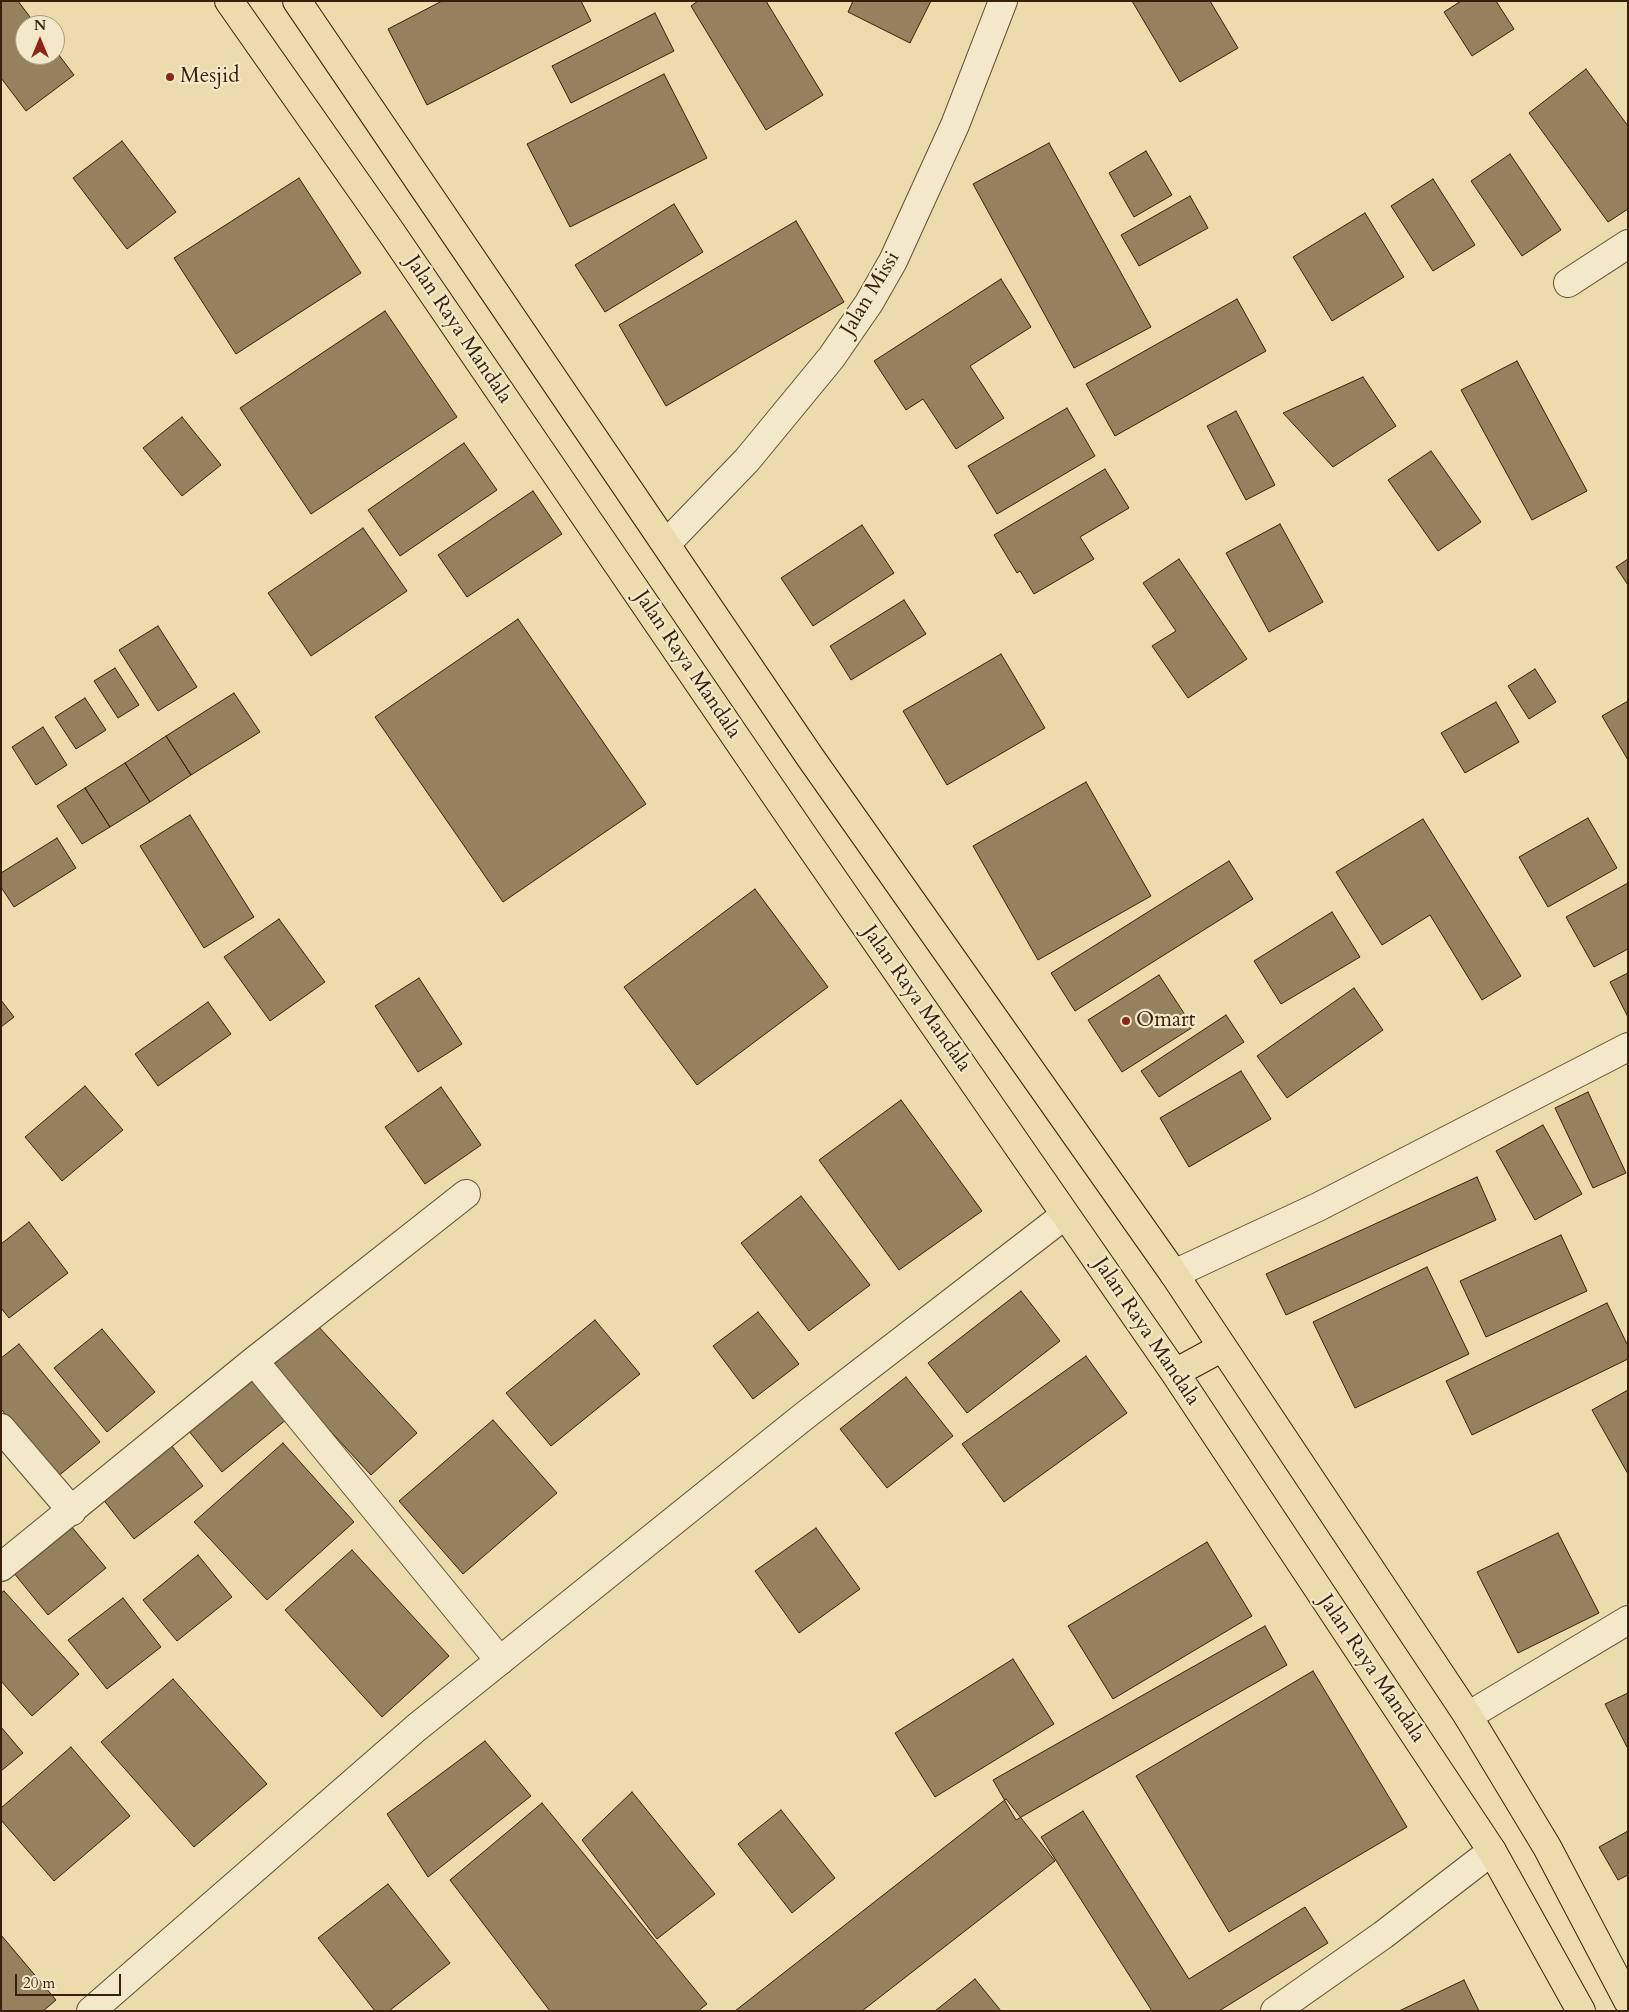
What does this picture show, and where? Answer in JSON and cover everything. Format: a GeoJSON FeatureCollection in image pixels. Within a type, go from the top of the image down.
{"type":"FeatureCollection","features":[{"type":"Feature","properties":{"kind":"highway","name":"Jalan Raya Mandala"},"geometry":{"type":"LineString","coordinates":[[229,1],[397,240],[802,834],[1175,1373],[1492,1851],[1581,2011]]}},
{"type":"Feature","properties":{"kind":"highway"},"geometry":{"type":"LineString","coordinates":[[297,1],[667,543],[810,757],[1174,1274],[1221,1348],[1468,1716],[1547,1847],[1628,2001]]}},
{"type":"Feature","properties":{"kind":"highway"},"geometry":{"type":"LineString","coordinates":[[1175,1373],[1221,1348]]}},
{"type":"Feature","properties":{"kind":"street","name":"Jalan Missi"},"geometry":{"type":"LineString","coordinates":[[667,543],[747,460],[831,358],[869,303],[893,261],[955,125],[1003,1]]}},
{"type":"Feature","properties":{"kind":"street"},"geometry":{"type":"LineString","coordinates":[[1568,283],[1628,244]]}},
{"type":"Feature","properties":{"kind":"street"},"geometry":{"type":"LineString","coordinates":[[1174,1274],[1318,1207],[1628,1047]]}},
{"type":"Feature","properties":{"kind":"street"},"geometry":{"type":"LineString","coordinates":[[1,1567],[254,1362],[466,1194]]}},
{"type":"Feature","properties":{"kind":"street"},"geometry":{"type":"LineString","coordinates":[[91,2011],[416,1728],[803,1417],[1065,1215]]}},
{"type":"Feature","properties":{"kind":"street"},"geometry":{"type":"LineString","coordinates":[[254,1362],[500,1661]]}},
{"type":"Feature","properties":{"kind":"street"},"geometry":{"type":"LineString","coordinates":[[1,1428],[72,1511]]}},
{"type":"Feature","properties":{"kind":"street"},"geometry":{"type":"LineString","coordinates":[[1468,1716],[1628,1620]]}},
{"type":"Feature","properties":{"kind":"street"},"geometry":{"type":"LineString","coordinates":[[1275,2011],[1383,1935],[1492,1851]]}},
{"type":"Feature","properties":{"kind":"building"},"geometry":{"type":"Polygon","coordinates":[[[1,1],[18,1],[28,15],[15,15],[15,65],[65,65],[65,63],[74,75],[26,111],[1,78],[1,1]]]}},
{"type":"Feature","properties":{"kind":"building"},"geometry":{"type":"Polygon","coordinates":[[[442,1],[581,1],[591,21],[427,105],[388,29],[442,1]]]}},
{"type":"Feature","properties":{"kind":"building"},"geometry":{"type":"Polygon","coordinates":[[[698,1],[766,1],[823,95],[766,130],[691,6],[698,1]]]}},
{"type":"Feature","properties":{"kind":"building"},"geometry":{"type":"Polygon","coordinates":[[[853,1],[931,1],[910,43],[848,12],[853,1]]]}},
{"type":"Feature","properties":{"kind":"building"},"geometry":{"type":"Polygon","coordinates":[[[1132,1],[1210,1],[1238,48],[1180,82],[1132,1]]]}},
{"type":"Feature","properties":{"kind":"building"},"geometry":{"type":"Polygon","coordinates":[[[1461,1],[1496,1],[1514,29],[1472,56],[1444,12],[1461,1]]]}},
{"type":"Feature","properties":{"kind":"building"},"geometry":{"type":"Polygon","coordinates":[[[655,13],[674,51],[571,103],[552,66],[655,13]]]}},
{"type":"Feature","properties":{"kind":"building"},"geometry":{"type":"Polygon","coordinates":[[[1586,69],[1628,126],[1628,209],[1608,222],[1529,113],[1586,69]]]}},
{"type":"Feature","properties":{"kind":"building"},"geometry":{"type":"Polygon","coordinates":[[[664,74],[707,158],[570,227],[527,144],[664,74]]]}},
{"type":"Feature","properties":{"kind":"building"},"geometry":{"type":"Polygon","coordinates":[[[122,141],[176,212],[127,249],[73,178],[122,141]]]}},
{"type":"Feature","properties":{"kind":"building"},"geometry":{"type":"Polygon","coordinates":[[[1049,143],[1151,327],[1074,368],[973,184],[1049,143]]]}},
{"type":"Feature","properties":{"kind":"building"},"geometry":{"type":"Polygon","coordinates":[[[1146,151],[1172,195],[1134,217],[1109,173],[1146,151]]]}},
{"type":"Feature","properties":{"kind":"building"},"geometry":{"type":"Polygon","coordinates":[[[1510,154],[1561,230],[1522,256],[1471,181],[1510,154]]]}},
{"type":"Feature","properties":{"kind":"building"},"geometry":{"type":"Polygon","coordinates":[[[299,178],[361,273],[236,354],[174,258],[299,178]]]}},
{"type":"Feature","properties":{"kind":"building"},"geometry":{"type":"Polygon","coordinates":[[[1433,179],[1475,245],[1433,271],[1391,206],[1433,179]]]}},
{"type":"Feature","properties":{"kind":"building"},"geometry":{"type":"Polygon","coordinates":[[[1190,196],[1208,228],[1139,266],[1121,235],[1190,196]]]}},
{"type":"Feature","properties":{"kind":"building"},"geometry":{"type":"Polygon","coordinates":[[[674,204],[703,252],[605,312],[575,265],[674,204]]]}},
{"type":"Feature","properties":{"kind":"building"},"geometry":{"type":"Polygon","coordinates":[[[1365,213],[1404,277],[1332,321],[1293,257],[1365,213]]]}},
{"type":"Feature","properties":{"kind":"building"},"geometry":{"type":"Polygon","coordinates":[[[796,221],[844,302],[666,406],[619,325],[796,221]]]}},
{"type":"Feature","properties":{"kind":"building"},"geometry":{"type":"Polygon","coordinates":[[[1001,279],[1031,327],[970,366],[1004,418],[956,449],[923,399],[906,410],[874,361],[1001,279]]]}},
{"type":"Feature","properties":{"kind":"building"},"geometry":{"type":"Polygon","coordinates":[[[1237,299],[1266,351],[1115,436],[1086,384],[1237,299]]]}},
{"type":"Feature","properties":{"kind":"building"},"geometry":{"type":"Polygon","coordinates":[[[385,311],[457,417],[311,514],[240,408],[385,311]]]}},
{"type":"Feature","properties":{"kind":"building"},"geometry":{"type":"Polygon","coordinates":[[[1517,361],[1587,491],[1532,520],[1461,390],[1517,361]]]}},
{"type":"Feature","properties":{"kind":"building"},"geometry":{"type":"Polygon","coordinates":[[[1363,377],[1396,426],[1333,467],[1283,413],[1363,377]]]}},
{"type":"Feature","properties":{"kind":"building"},"geometry":{"type":"Polygon","coordinates":[[[1067,408],[1095,456],[997,514],[968,466],[1067,408]]]}},
{"type":"Feature","properties":{"kind":"building"},"geometry":{"type":"Polygon","coordinates":[[[1236,411],[1275,485],[1246,500],[1207,426],[1236,411]]]}},
{"type":"Feature","properties":{"kind":"building"},"geometry":{"type":"Polygon","coordinates":[[[182,417],[221,465],[182,496],[143,448],[182,417]]]}},
{"type":"Feature","properties":{"kind":"building"},"geometry":{"type":"Polygon","coordinates":[[[464,443],[497,490],[400,556],[368,510],[464,443]]]}},
{"type":"Feature","properties":{"kind":"building"},"geometry":{"type":"Polygon","coordinates":[[[1431,451],[1481,522],[1438,551],[1388,480],[1431,451]]]}},
{"type":"Feature","properties":{"kind":"building"},"geometry":{"type":"Polygon","coordinates":[[[1105,469],[1129,508],[1080,537],[1094,559],[1034,594],[1020,571],[1017,573],[994,535],[1105,469]]]}},
{"type":"Feature","properties":{"kind":"building"},"geometry":{"type":"Polygon","coordinates":[[[533,491],[562,534],[467,597],[438,555],[533,491]]]}},
{"type":"Feature","properties":{"kind":"building"},"geometry":{"type":"Polygon","coordinates":[[[1280,524],[1323,602],[1269,632],[1226,553],[1280,524]]]}},
{"type":"Feature","properties":{"kind":"building"},"geometry":{"type":"Polygon","coordinates":[[[862,525],[894,573],[813,626],[781,578],[862,525]]]}},
{"type":"Feature","properties":{"kind":"building"},"geometry":{"type":"Polygon","coordinates":[[[363,528],[407,591],[311,656],[268,593],[363,528]]]}},
{"type":"Feature","properties":{"kind":"building"},"geometry":{"type":"Polygon","coordinates":[[[1179,559],[1247,659],[1188,698],[1152,646],[1176,631],[1143,583],[1179,559]]]}},
{"type":"Feature","properties":{"kind":"building"},"geometry":{"type":"Polygon","coordinates":[[[1628,559],[1628,585],[1616,567],[1628,559]]]}},
{"type":"Feature","properties":{"kind":"building"},"geometry":{"type":"Polygon","coordinates":[[[904,600],[926,634],[851,680],[830,646],[904,600]]]}},
{"type":"Feature","properties":{"kind":"building"},"geometry":{"type":"Polygon","coordinates":[[[518,619],[646,804],[503,902],[375,717],[518,619]]]}},
{"type":"Feature","properties":{"kind":"building"},"geometry":{"type":"Polygon","coordinates":[[[158,626],[197,687],[158,711],[119,650],[158,626]]]}},
{"type":"Feature","properties":{"kind":"building"},"geometry":{"type":"Polygon","coordinates":[[[1001,654],[1045,728],[947,785],[903,711],[1001,654]]]}},
{"type":"Feature","properties":{"kind":"building"},"geometry":{"type":"Polygon","coordinates":[[[115,668],[139,705],[118,718],[94,681],[115,668]]]}},
{"type":"Feature","properties":{"kind":"building"},"geometry":{"type":"Polygon","coordinates":[[[1535,669],[1556,702],[1529,719],[1508,686],[1535,669]]]}},
{"type":"Feature","properties":{"kind":"building"},"geometry":{"type":"Polygon","coordinates":[[[234,693],[260,732],[191,775],[166,736],[234,693]]]}},
{"type":"Feature","properties":{"kind":"building"},"geometry":{"type":"Polygon","coordinates":[[[85,698],[106,730],[76,749],[55,717],[85,698]]]}},
{"type":"Feature","properties":{"kind":"building"},"geometry":{"type":"Polygon","coordinates":[[[1628,701],[1628,760],[1602,716],[1628,701]]]}},
{"type":"Feature","properties":{"kind":"building"},"geometry":{"type":"Polygon","coordinates":[[[1496,702],[1519,742],[1465,773],[1441,733],[1496,702]]]}},
{"type":"Feature","properties":{"kind":"building"},"geometry":{"type":"Polygon","coordinates":[[[43,727],[67,765],[36,785],[12,747],[43,727]]]}},
{"type":"Feature","properties":{"kind":"building"},"geometry":{"type":"Polygon","coordinates":[[[166,736],[191,775],[150,802],[125,763],[166,736]]]}},
{"type":"Feature","properties":{"kind":"building"},"geometry":{"type":"Polygon","coordinates":[[[125,763],[150,802],[110,827],[85,788],[125,763]]]}},
{"type":"Feature","properties":{"kind":"building"},"geometry":{"type":"Polygon","coordinates":[[[1086,782],[1151,896],[1038,960],[973,846],[1086,782]]]}},
{"type":"Feature","properties":{"kind":"building"},"geometry":{"type":"Polygon","coordinates":[[[85,788],[110,827],[82,844],[57,806],[85,788]]]}},
{"type":"Feature","properties":{"kind":"building"},"geometry":{"type":"Polygon","coordinates":[[[190,815],[254,917],[204,948],[140,846],[190,815]]]}},
{"type":"Feature","properties":{"kind":"building"},"geometry":{"type":"Polygon","coordinates":[[[1588,818],[1617,868],[1548,907],[1519,857],[1588,818]]]}},
{"type":"Feature","properties":{"kind":"building"},"geometry":{"type":"Polygon","coordinates":[[[1423,819],[1521,976],[1482,1000],[1430,915],[1382,945],[1336,872],[1423,819]]]}},
{"type":"Feature","properties":{"kind":"building"},"geometry":{"type":"Polygon","coordinates":[[[57,838],[76,868],[14,907],[1,887],[1,873],[57,838]]]}},
{"type":"Feature","properties":{"kind":"building"},"geometry":{"type":"Polygon","coordinates":[[[1229,861],[1253,899],[1075,1011],[1051,973],[1229,861]]]}},
{"type":"Feature","properties":{"kind":"building"},"geometry":{"type":"Polygon","coordinates":[[[1628,883],[1628,949],[1594,967],[1566,917],[1628,883]]]}},
{"type":"Feature","properties":{"kind":"building"},"geometry":{"type":"Polygon","coordinates":[[[755,889],[828,987],[697,1085],[624,987],[755,889]]]}},
{"type":"Feature","properties":{"kind":"building"},"geometry":{"type":"Polygon","coordinates":[[[1332,912],[1360,957],[1281,1004],[1254,961],[1332,912]]]}},
{"type":"Feature","properties":{"kind":"building"},"geometry":{"type":"Polygon","coordinates":[[[279,919],[325,982],[270,1021],[224,957],[279,919]]]}},
{"type":"Feature","properties":{"kind":"building"},"geometry":{"type":"Polygon","coordinates":[[[1628,973],[1628,1017],[1610,982],[1628,973]]]}},
{"type":"Feature","properties":{"kind":"building"},"geometry":{"type":"Polygon","coordinates":[[[1159,975],[1193,1027],[1122,1072],[1088,1020],[1159,975]]]}},
{"type":"Feature","properties":{"kind":"building"},"geometry":{"type":"Polygon","coordinates":[[[419,978],[462,1044],[418,1072],[375,1006],[419,978]]]}},
{"type":"Feature","properties":{"kind":"building"},"geometry":{"type":"Polygon","coordinates":[[[1354,988],[1383,1030],[1287,1098],[1257,1056],[1354,988]]]}},
{"type":"Feature","properties":{"kind":"building"},"geometry":{"type":"Polygon","coordinates":[[[1,1000],[14,1017],[1,1027],[1,1000]]]}},
{"type":"Feature","properties":{"kind":"building"},"geometry":{"type":"Polygon","coordinates":[[[208,1002],[231,1034],[158,1086],[135,1054],[208,1002]]]}},
{"type":"Feature","properties":{"kind":"building"},"geometry":{"type":"Polygon","coordinates":[[[1226,1015],[1244,1042],[1159,1097],[1141,1071],[1226,1015]]]}},
{"type":"Feature","properties":{"kind":"building"},"geometry":{"type":"Polygon","coordinates":[[[1241,1071],[1271,1119],[1189,1167],[1160,1118],[1241,1071]]]}},
{"type":"Feature","properties":{"kind":"building"},"geometry":{"type":"Polygon","coordinates":[[[85,1086],[123,1130],[62,1181],[25,1137],[85,1086]]]}},
{"type":"Feature","properties":{"kind":"building"},"geometry":{"type":"Polygon","coordinates":[[[441,1087],[481,1145],[425,1184],[385,1127],[441,1087]]]}},
{"type":"Feature","properties":{"kind":"building"},"geometry":{"type":"Polygon","coordinates":[[[1588,1092],[1626,1173],[1593,1188],[1555,1108],[1588,1092]]]}},
{"type":"Feature","properties":{"kind":"building"},"geometry":{"type":"Polygon","coordinates":[[[901,1100],[982,1211],[899,1270],[819,1160],[901,1100]]]}},
{"type":"Feature","properties":{"kind":"building"},"geometry":{"type":"Polygon","coordinates":[[[1543,1125],[1582,1194],[1535,1220],[1496,1151],[1543,1125]]]}},
{"type":"Feature","properties":{"kind":"building"},"geometry":{"type":"Polygon","coordinates":[[[1477,1177],[1496,1220],[1286,1315],[1266,1274],[1477,1177]]]}},
{"type":"Feature","properties":{"kind":"building"},"geometry":{"type":"Polygon","coordinates":[[[801,1196],[870,1285],[809,1331],[741,1243],[801,1196]]]}},
{"type":"Feature","properties":{"kind":"building"},"geometry":{"type":"Polygon","coordinates":[[[29,1222],[68,1273],[9,1318],[1,1308],[1,1244],[29,1222]]]}},
{"type":"Feature","properties":{"kind":"building"},"geometry":{"type":"Polygon","coordinates":[[[1561,1235],[1587,1291],[1486,1337],[1460,1281],[1561,1235]]]}},
{"type":"Feature","properties":{"kind":"building"},"geometry":{"type":"Polygon","coordinates":[[[1427,1267],[1469,1354],[1355,1408],[1313,1322],[1427,1267]]]}},
{"type":"Feature","properties":{"kind":"building"},"geometry":{"type":"Polygon","coordinates":[[[1021,1291],[1060,1341],[967,1413],[928,1363],[1021,1291]]]}},
{"type":"Feature","properties":{"kind":"building"},"geometry":{"type":"Polygon","coordinates":[[[1607,1303],[1628,1346],[1628,1359],[1472,1435],[1446,1381],[1607,1303]]]}},
{"type":"Feature","properties":{"kind":"building"},"geometry":{"type":"Polygon","coordinates":[[[758,1312],[799,1364],[753,1399],[713,1346],[758,1312]]]}},
{"type":"Feature","properties":{"kind":"building"},"geometry":{"type":"Polygon","coordinates":[[[595,1320],[640,1374],[551,1446],[506,1393],[595,1320]]]}},
{"type":"Feature","properties":{"kind":"building"},"geometry":{"type":"Polygon","coordinates":[[[317,1325],[417,1433],[371,1475],[271,1367],[317,1325]]]}},
{"type":"Feature","properties":{"kind":"building"},"geometry":{"type":"Polygon","coordinates":[[[102,1329],[155,1392],[107,1432],[54,1368],[102,1329]]]}},
{"type":"Feature","properties":{"kind":"building"},"geometry":{"type":"Polygon","coordinates":[[[19,1344],[100,1442],[57,1477],[1,1409],[1,1358],[19,1344]]]}},
{"type":"Feature","properties":{"kind":"building"},"geometry":{"type":"Polygon","coordinates":[[[1086,1356],[1127,1413],[1004,1502],[962,1444],[1086,1356]]]}},
{"type":"Feature","properties":{"kind":"building"},"geometry":{"type":"Polygon","coordinates":[[[254,1377],[287,1419],[222,1472],[188,1430],[254,1377]]]}},
{"type":"Feature","properties":{"kind":"building"},"geometry":{"type":"Polygon","coordinates":[[[906,1377],[953,1436],[887,1488],[840,1429],[906,1377]]]}},
{"type":"Feature","properties":{"kind":"building"},"geometry":{"type":"Polygon","coordinates":[[[1628,1390],[1628,1474],[1592,1410],[1628,1390]]]}},
{"type":"Feature","properties":{"kind":"building"},"geometry":{"type":"Polygon","coordinates":[[[493,1420],[557,1493],[463,1574],[399,1501],[493,1420]]]}},
{"type":"Feature","properties":{"kind":"building"},"geometry":{"type":"Polygon","coordinates":[[[168,1441],[203,1486],[134,1539],[99,1494],[168,1441]]]}},
{"type":"Feature","properties":{"kind":"building"},"geometry":{"type":"Polygon","coordinates":[[[283,1443],[354,1522],[267,1600],[194,1522],[283,1443]]]}},
{"type":"Feature","properties":{"kind":"building"},"geometry":{"type":"Polygon","coordinates":[[[66,1520],[106,1568],[48,1615],[9,1567],[66,1520]]]}},
{"type":"Feature","properties":{"kind":"building"},"geometry":{"type":"Polygon","coordinates":[[[816,1528],[860,1589],[799,1633],[755,1571],[816,1528]]]}},
{"type":"Feature","properties":{"kind":"building"},"geometry":{"type":"Polygon","coordinates":[[[1558,1533],[1599,1613],[1518,1653],[1477,1572],[1558,1533]]]}},
{"type":"Feature","properties":{"kind":"building"},"geometry":{"type":"Polygon","coordinates":[[[1207,1542],[1252,1616],[1113,1699],[1068,1626],[1207,1542]]]}},
{"type":"Feature","properties":{"kind":"building"},"geometry":{"type":"Polygon","coordinates":[[[352,1550],[449,1656],[382,1717],[285,1610],[352,1550]]]}},
{"type":"Feature","properties":{"kind":"building"},"geometry":{"type":"Polygon","coordinates":[[[198,1555],[232,1597],[177,1641],[143,1600],[198,1555]]]}},
{"type":"Feature","properties":{"kind":"building"},"geometry":{"type":"Polygon","coordinates":[[[4,1591],[79,1674],[32,1716],[1,1681],[1,1593],[4,1591]]]}},
{"type":"Feature","properties":{"kind":"building"},"geometry":{"type":"Polygon","coordinates":[[[123,1598],[161,1647],[107,1689],[68,1640],[123,1598]]]}},
{"type":"Feature","properties":{"kind":"building"},"geometry":{"type":"Polygon","coordinates":[[[1265,1626],[1287,1665],[1016,1820],[993,1780],[1265,1626]]]}},
{"type":"Feature","properties":{"kind":"building"},"geometry":{"type":"Polygon","coordinates":[[[1013,1659],[1054,1724],[935,1797],[895,1733],[1013,1659]]]}},
{"type":"Feature","properties":{"kind":"building"},"geometry":{"type":"Polygon","coordinates":[[[1313,1671],[1407,1827],[1229,1932],[1136,1776],[1313,1671]]]}},
{"type":"Feature","properties":{"kind":"building"},"geometry":{"type":"Polygon","coordinates":[[[173,1679],[267,1784],[194,1847],[101,1742],[173,1679]]]}},
{"type":"Feature","properties":{"kind":"building"},"geometry":{"type":"Polygon","coordinates":[[[1628,1693],[1628,1749],[1605,1704],[1628,1693]]]}},
{"type":"Feature","properties":{"kind":"building"},"geometry":{"type":"Polygon","coordinates":[[[1,1727],[23,1753],[1,1771],[1,1727]]]}},
{"type":"Feature","properties":{"kind":"building"},"geometry":{"type":"Polygon","coordinates":[[[485,1741],[531,1796],[428,1877],[387,1814],[485,1741]]]}},
{"type":"Feature","properties":{"kind":"building"},"geometry":{"type":"Polygon","coordinates":[[[71,1747],[130,1816],[54,1881],[1,1820],[1,1808],[71,1747]]]}},
{"type":"Feature","properties":{"kind":"building"},"geometry":{"type":"Polygon","coordinates":[[[632,1792],[715,1894],[657,1939],[582,1840],[632,1792]]]}},
{"type":"Feature","properties":{"kind":"building"},"geometry":{"type":"Polygon","coordinates":[[[1006,1799],[1055,1861],[862,2011],[735,2011],[1006,1799]]]}},
{"type":"Feature","properties":{"kind":"building"},"geometry":{"type":"Polygon","coordinates":[[[542,1803],[707,2004],[698,2011],[550,2011],[450,1880],[542,1803]]]}},
{"type":"Feature","properties":{"kind":"building"},"geometry":{"type":"Polygon","coordinates":[[[781,1810],[835,1878],[792,1913],[738,1844],[781,1810]]]}},
{"type":"Feature","properties":{"kind":"building"},"geometry":{"type":"Polygon","coordinates":[[[1083,1811],[1189,1979],[1305,1907],[1328,1943],[1219,2011],[1152,2011],[1041,1837],[1083,1811]]]}},
{"type":"Feature","properties":{"kind":"building"},"geometry":{"type":"Polygon","coordinates":[[[1628,1831],[1628,1875],[1618,1880],[1599,1847],[1628,1831]]]}},
{"type":"Feature","properties":{"kind":"building"},"geometry":{"type":"Polygon","coordinates":[[[388,1884],[450,1963],[389,2011],[375,2011],[318,1938],[388,1884]]]}},
{"type":"Feature","properties":{"kind":"building"},"geometry":{"type":"Polygon","coordinates":[[[1,1935],[56,2000],[43,2011],[1,2011],[1,1935]]]}},
{"type":"Feature","properties":{"kind":"building"},"geometry":{"type":"Polygon","coordinates":[[[975,1979],[1001,2011],[935,2011],[975,1979]]]}},
{"type":"Feature","properties":{"kind":"building"},"geometry":{"type":"Polygon","coordinates":[[[1464,1980],[1479,2011],[1399,2011],[1464,1980]]]}},
{"type":"Feature","properties":{"kind":"place","name":"Mesjid"},"geometry":{"type":"Point","coordinates":[170,77]}},
{"type":"Feature","properties":{"kind":"place","name":"Omart"},"geometry":{"type":"Point","coordinates":[1126,1021]}}]}
